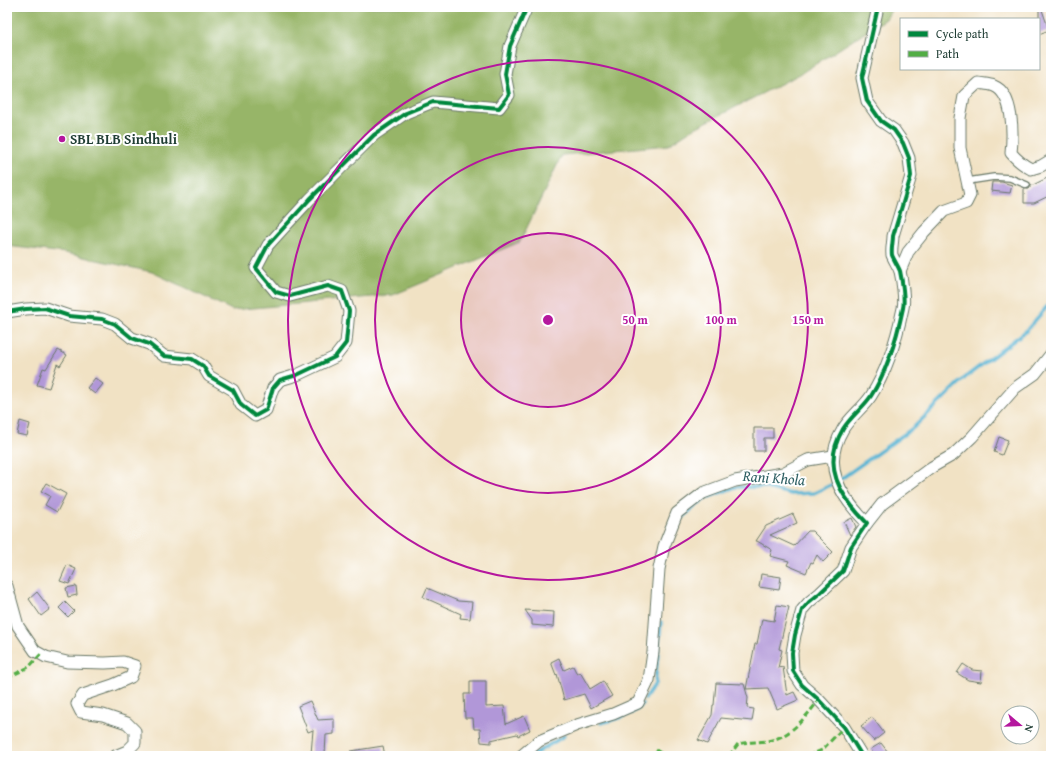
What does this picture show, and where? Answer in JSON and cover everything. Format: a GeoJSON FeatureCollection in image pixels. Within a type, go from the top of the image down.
{"type":"FeatureCollection","features":[{"type":"Feature","properties":{"kind":"street"},"geometry":{"type":"LineString","coordinates":[[7,312],[44,308],[69,316],[102,319],[115,324],[132,338],[149,344],[164,356],[192,359],[198,362],[203,366],[209,376],[233,390],[241,405],[255,416],[266,410],[273,388],[280,380],[297,375],[335,357],[346,343],[349,311],[342,290],[328,286],[290,296],[276,292],[256,268],[268,245],[310,199],[374,135],[406,113],[433,102],[499,108],[509,95],[505,74],[510,46],[527,7]]}},
{"type":"Feature","properties":{"kind":"street"},"geometry":{"type":"LineString","coordinates":[[867,523],[840,490],[834,473],[834,448],[843,428],[870,396],[880,378],[895,343],[904,305],[900,271],[892,255],[892,246],[897,222],[911,176],[909,158],[903,143],[894,130],[881,121],[867,101],[862,78],[878,7]]}},
{"type":"Feature","properties":{"kind":"street"},"geometry":{"type":"LineString","coordinates":[[900,271],[908,252],[924,232],[944,211],[966,203],[970,195],[960,148],[960,118],[964,96],[978,84],[994,86],[1004,96],[1012,120],[1013,138],[1011,153],[1015,158],[1022,164],[1032,169],[1051,160]]}},
{"type":"Feature","properties":{"kind":"street"},"geometry":{"type":"LineString","coordinates":[[862,756],[844,727],[819,700],[802,685],[793,671],[792,654],[795,635],[802,610],[842,571],[851,547],[882,504],[932,467],[952,455],[972,437],[1015,388],[1035,374],[1051,354]]}},
{"type":"Feature","properties":{"kind":"street"},"geometry":{"type":"LineString","coordinates":[[520,756],[540,741],[577,725],[613,714],[638,703],[649,680],[653,652],[659,570],[664,546],[677,513],[703,493],[735,481],[783,473],[808,460],[833,456]]}},
{"type":"Feature","properties":{"kind":"street"},"geometry":{"type":"LineString","coordinates":[[7,586],[18,626],[35,651],[46,657],[67,662],[123,662],[135,666],[131,677],[83,695],[77,704],[81,712],[103,715],[127,723],[135,731],[134,743],[127,752],[115,756]]}},
{"type":"Feature","properties":{"kind":"lane"},"geometry":{"type":"LineString","coordinates":[[968,181],[994,177],[1010,178],[1027,185]]}},
{"type":"Feature","properties":{"kind":"green space"},"geometry":{"type":"Polygon","coordinates":[[[7,7],[893,7],[886,19],[800,74],[691,130],[668,145],[562,155],[520,242],[393,295],[232,310],[152,272],[65,253],[7,246],[7,7]]]}},
{"type":"Feature","properties":{"kind":"building"},"geometry":{"type":"Polygon","coordinates":[[[1039,7],[1041,7],[1049,30],[1040,34],[1040,18],[1039,7]]]}},
{"type":"Feature","properties":{"kind":"building"},"geometry":{"type":"Polygon","coordinates":[[[1051,176],[1051,195],[1034,203],[1024,203],[1024,189],[1029,189],[1031,186],[1051,176]]]}},
{"type":"Feature","properties":{"kind":"building"},"geometry":{"type":"Polygon","coordinates":[[[992,182],[1002,182],[1012,185],[1010,193],[991,191],[992,182]]]}},
{"type":"Feature","properties":{"kind":"building"},"geometry":{"type":"Polygon","coordinates":[[[58,350],[67,355],[60,366],[57,364],[49,388],[37,385],[43,368],[46,369],[58,350]]]}},
{"type":"Feature","properties":{"kind":"building"},"geometry":{"type":"Polygon","coordinates":[[[95,378],[103,384],[95,394],[87,388],[95,378]]]}},
{"type":"Feature","properties":{"kind":"building"},"geometry":{"type":"Polygon","coordinates":[[[20,421],[30,424],[27,436],[17,434],[20,421]]]}},
{"type":"Feature","properties":{"kind":"building"},"geometry":{"type":"Polygon","coordinates":[[[754,428],[773,428],[773,438],[764,438],[764,451],[754,451],[754,428]]]}},
{"type":"Feature","properties":{"kind":"building"},"geometry":{"type":"Polygon","coordinates":[[[999,437],[1008,440],[1002,455],[994,452],[999,437]]]}},
{"type":"Feature","properties":{"kind":"building"},"geometry":{"type":"Polygon","coordinates":[[[46,483],[66,494],[57,512],[45,505],[50,496],[41,491],[46,483]]]}},
{"type":"Feature","properties":{"kind":"building"},"geometry":{"type":"Polygon","coordinates":[[[793,514],[797,523],[770,535],[794,546],[808,531],[812,531],[833,552],[823,562],[817,555],[813,563],[811,562],[806,573],[787,565],[789,561],[770,556],[772,550],[756,541],[766,526],[793,514]]]}},
{"type":"Feature","properties":{"kind":"building"},"geometry":{"type":"Polygon","coordinates":[[[852,518],[856,527],[850,535],[844,522],[852,518]]]}},
{"type":"Feature","properties":{"kind":"building"},"geometry":{"type":"Polygon","coordinates":[[[67,565],[76,569],[69,584],[60,581],[67,565]]]}},
{"type":"Feature","properties":{"kind":"building"},"geometry":{"type":"Polygon","coordinates":[[[761,574],[781,577],[779,590],[759,587],[761,574]]]}},
{"type":"Feature","properties":{"kind":"building"},"geometry":{"type":"Polygon","coordinates":[[[76,586],[77,595],[68,597],[66,588],[76,586]]]}},
{"type":"Feature","properties":{"kind":"building"},"geometry":{"type":"Polygon","coordinates":[[[427,588],[458,601],[472,602],[470,619],[460,618],[461,614],[423,597],[427,588]]]}},
{"type":"Feature","properties":{"kind":"building"},"geometry":{"type":"Polygon","coordinates":[[[37,592],[50,609],[41,616],[29,599],[37,592]]]}},
{"type":"Feature","properties":{"kind":"building"},"geometry":{"type":"Polygon","coordinates":[[[65,602],[74,611],[68,617],[59,608],[65,602]]]}},
{"type":"Feature","properties":{"kind":"building"},"geometry":{"type":"Polygon","coordinates":[[[777,605],[789,607],[779,649],[782,650],[778,668],[783,667],[787,695],[794,692],[798,700],[777,709],[768,688],[746,689],[755,644],[757,644],[762,619],[774,621],[777,605]]]}},
{"type":"Feature","properties":{"kind":"building"},"geometry":{"type":"Polygon","coordinates":[[[525,610],[554,612],[553,627],[532,625],[532,620],[525,610]]]}},
{"type":"Feature","properties":{"kind":"building"},"geometry":{"type":"Polygon","coordinates":[[[559,658],[564,670],[573,666],[577,674],[580,672],[590,689],[603,681],[612,696],[591,708],[584,694],[564,700],[557,674],[556,675],[551,662],[559,658]]]}},
{"type":"Feature","properties":{"kind":"building"},"geometry":{"type":"Polygon","coordinates":[[[963,664],[972,670],[982,671],[981,682],[968,680],[957,673],[963,664]]]}},
{"type":"Feature","properties":{"kind":"building"},"geometry":{"type":"Polygon","coordinates":[[[470,681],[486,681],[486,707],[504,706],[506,724],[524,716],[530,730],[518,736],[517,734],[491,740],[491,743],[481,742],[480,729],[474,729],[473,718],[465,718],[464,694],[470,694],[470,681]]]}},
{"type":"Feature","properties":{"kind":"building"},"geometry":{"type":"Polygon","coordinates":[[[716,683],[744,684],[748,698],[747,708],[754,709],[752,721],[721,718],[707,744],[698,740],[712,715],[716,683]]]}},
{"type":"Feature","properties":{"kind":"building"},"geometry":{"type":"Polygon","coordinates":[[[310,701],[318,720],[334,719],[334,734],[326,735],[325,755],[311,754],[313,730],[308,732],[298,706],[310,701]]]}},
{"type":"Feature","properties":{"kind":"building"},"geometry":{"type":"Polygon","coordinates":[[[872,717],[884,733],[874,741],[861,726],[872,717]]]}},
{"type":"Feature","properties":{"kind":"building"},"geometry":{"type":"Polygon","coordinates":[[[881,743],[891,756],[874,756],[871,749],[881,743]]]}},
{"type":"Feature","properties":{"kind":"building"},"geometry":{"type":"Polygon","coordinates":[[[383,746],[385,756],[351,756],[351,751],[383,746]]]}},
{"type":"Feature","properties":{"kind":"waterway","name":"Rani Khola"},"geometry":{"type":"LineString","coordinates":[[680,519],[706,498],[735,487],[763,487],[791,494],[814,493],[835,483],[913,428],[967,376],[1026,331],[1051,302]]}},
{"type":"Feature","properties":{"kind":"waterway","name":"Rani Khola"},"geometry":{"type":"LineString","coordinates":[[645,699],[655,684],[661,622]]}},
{"type":"Feature","properties":{"kind":"waterway","name":"Rani Khola"},"geometry":{"type":"LineString","coordinates":[[601,723],[630,714],[642,704]]}},
{"type":"Feature","properties":{"kind":"waterway","name":"Rani Khola"},"geometry":{"type":"LineString","coordinates":[[531,756],[564,736]]}},
{"type":"Feature","properties":{"kind":"marked path"},"geometry":{"type":"LineString","coordinates":[[7,678],[29,667],[41,654]]}},
{"type":"Feature","properties":{"kind":"marked path"},"geometry":{"type":"LineString","coordinates":[[729,756],[738,744],[761,742],[782,736],[800,723],[819,700]]}},
{"type":"Feature","properties":{"kind":"marked path"},"geometry":{"type":"LineString","coordinates":[[808,756],[822,750],[844,727]]}},
{"type":"Feature","properties":{"kind":"marked path"},"geometry":{"type":"LineString","coordinates":[[656,750],[665,756]]}},
{"type":"Feature","properties":{"kind":"cycle path"},"geometry":{"type":"LineString","coordinates":[[7,312],[45,308],[69,316],[102,319],[115,324],[132,338],[149,344],[164,356],[192,359],[203,366],[209,376],[233,390],[241,405],[255,416],[266,410],[273,388],[280,380],[297,375],[335,357],[346,343],[349,311],[342,291],[328,286],[290,296],[276,292],[256,268],[268,245],[310,199],[374,135],[406,113],[433,102],[499,108],[509,95],[505,74],[510,46],[527,7]]}},
{"type":"Feature","properties":{"kind":"cycle path"},"geometry":{"type":"LineString","coordinates":[[862,756],[844,727],[819,700],[802,685],[793,671],[792,653],[802,610],[843,571],[851,547],[867,523],[857,513],[842,491],[834,468],[834,456],[837,443],[843,429],[849,420],[871,396],[882,376],[887,365],[904,304],[900,271],[892,255],[892,250],[893,236],[911,176],[909,158],[903,143],[894,130],[881,121],[867,101],[862,78],[878,7]]}},
{"type":"Feature","properties":{"kind":"place","name":"SBL BLB Sindhuli"},"geometry":{"type":"Point","coordinates":[62,139]}}]}
